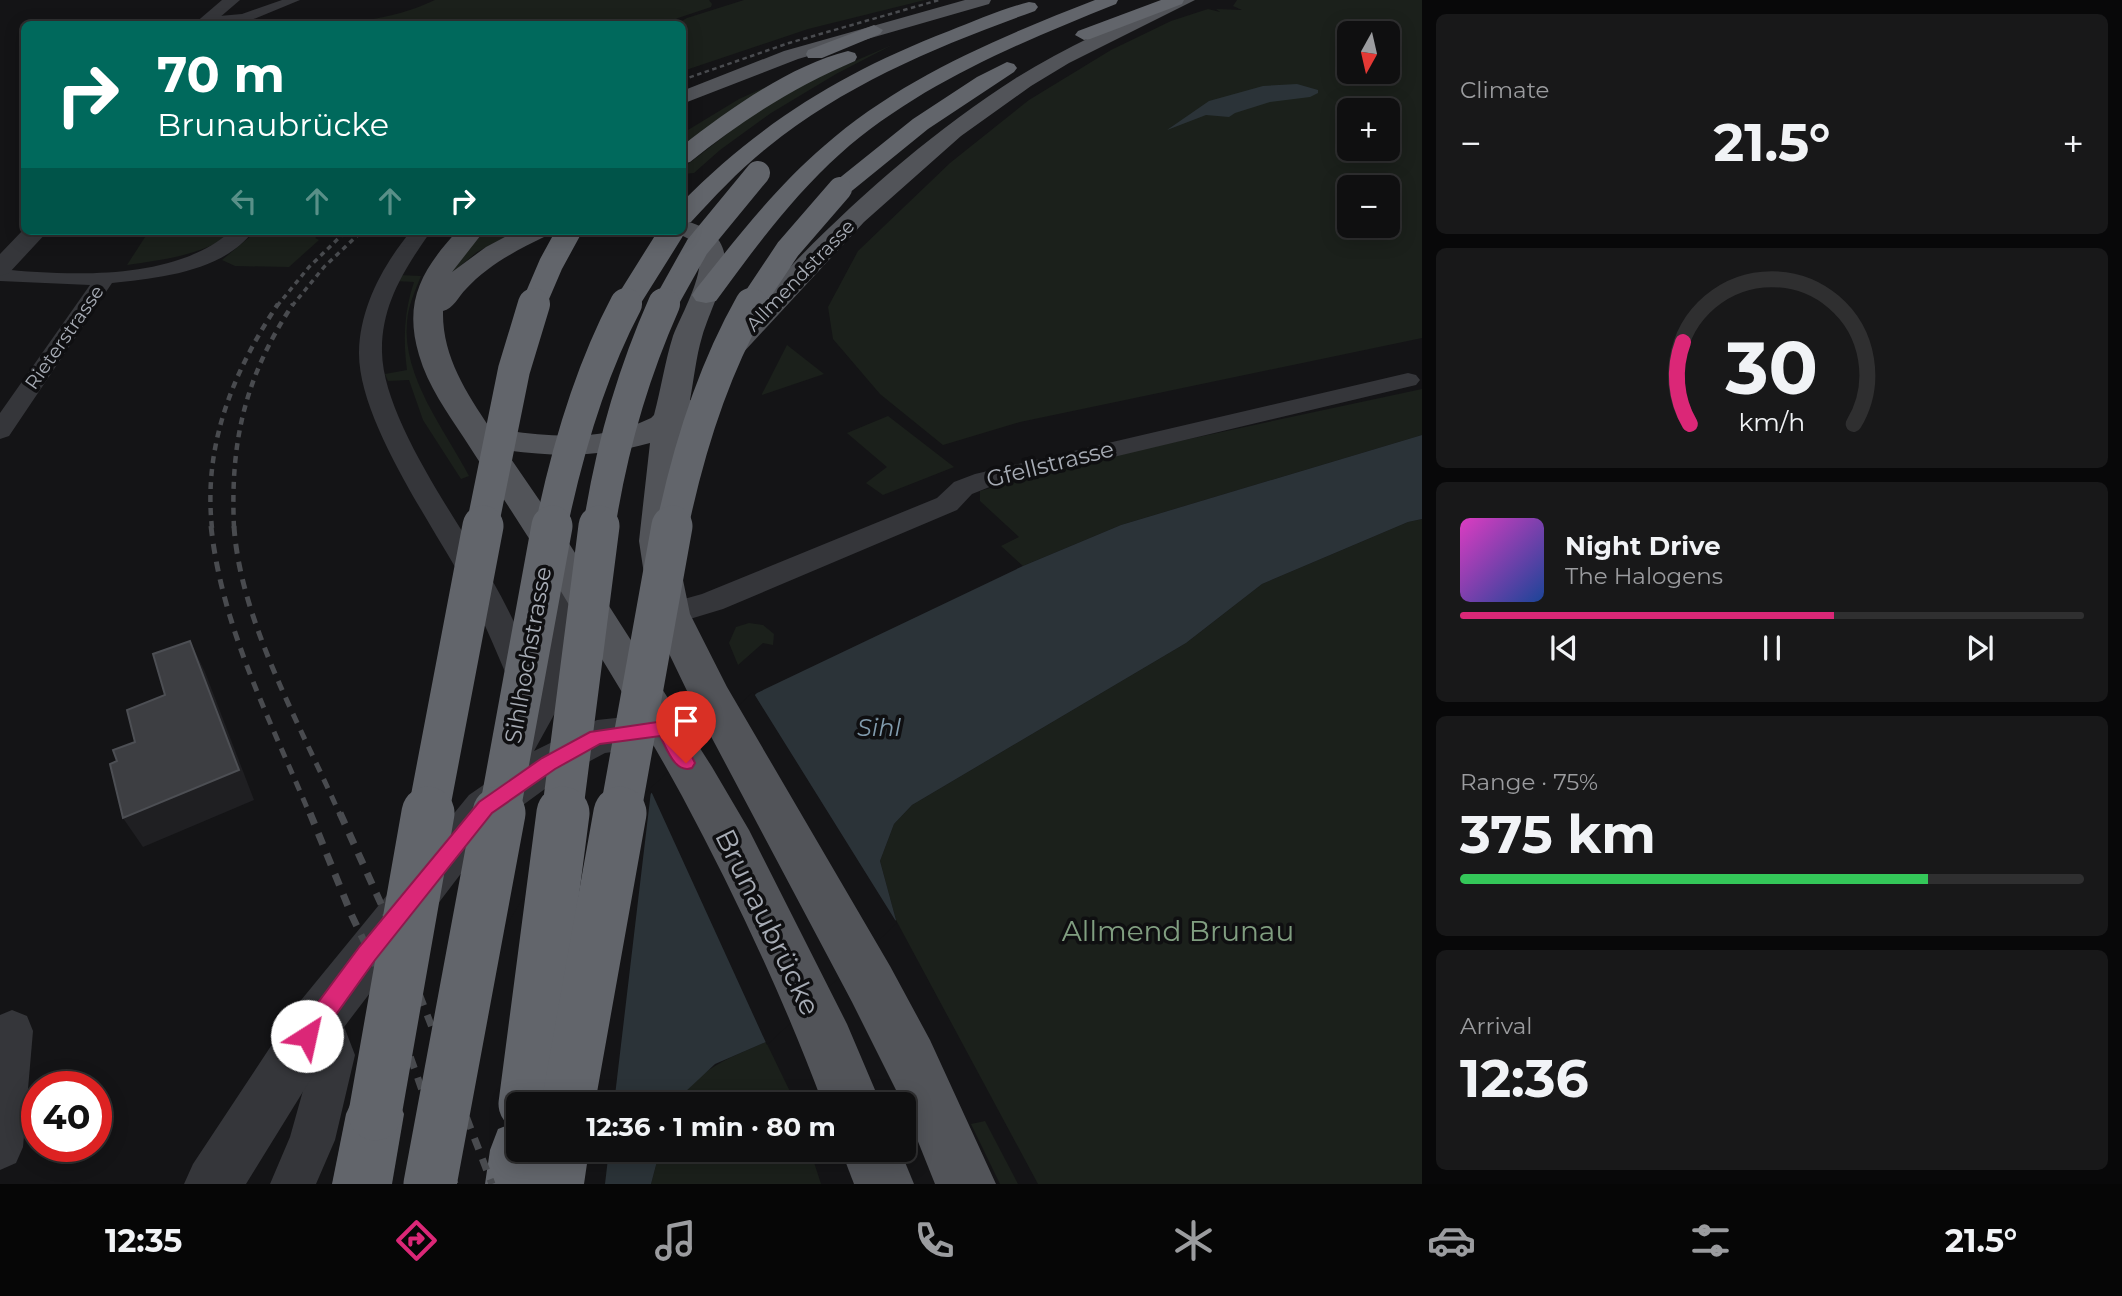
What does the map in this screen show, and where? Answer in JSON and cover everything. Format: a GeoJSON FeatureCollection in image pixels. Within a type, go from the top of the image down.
{"type":"FeatureCollection","features":[{"type":"Feature","properties":{"kind":"highway"},"geometry":{"type":"LineString","coordinates":[[687,107],[891,34],[1013,0]]}},
{"type":"Feature","properties":{"kind":"highway"},"geometry":{"type":"LineString","coordinates":[[686,154],[755,104],[832,64],[924,30],[1035,0]]}},
{"type":"Feature","properties":{"kind":"highway"},"geometry":{"type":"LineString","coordinates":[[527,1092],[592,578],[611,465],[621,419],[651,331],[668,295],[706,234],[790,118],[858,76],[938,40],[1048,0]]}},
{"type":"Feature","properties":{"kind":"highway"},"geometry":{"type":"LineString","coordinates":[[794,141],[853,99],[935,56],[1018,25],[1102,0]]}},
{"type":"Feature","properties":{"kind":"highway"},"geometry":{"type":"LineString","coordinates":[[706,295],[763,219],[801,178],[876,116],[925,84],[983,53],[1110,0]]}},
{"type":"Feature","properties":{"kind":"highway"},"geometry":{"type":"LineString","coordinates":[[570,1092],[665,562],[694,443],[719,369],[755,298],[789,246],[840,189],[883,151],[925,119],[1074,28],[1139,0]]}},
{"type":"Feature","properties":{"kind":"highway"},"geometry":{"type":"LineString","coordinates":[[1025,57],[1176,0]]}},
{"type":"Feature","properties":{"kind":"highway"},"geometry":{"type":"LineString","coordinates":[[740,90],[782,68],[874,30]]}},
{"type":"Feature","properties":{"kind":"highway"},"geometry":{"type":"LineString","coordinates":[[686,214],[753,166]]}},
{"type":"Feature","properties":{"kind":"highway"},"geometry":{"type":"LineString","coordinates":[[362,1184],[454,667],[518,358],[542,284],[567,235]]}},
{"type":"Feature","properties":{"kind":"highway","name":"Sihlhochstrasse"},"geometry":{"type":"LineString","coordinates":[[430,1184],[532,625],[568,450],[585,394],[617,320],[640,277],[669,235]]}},
{"type":"Feature","properties":{"kind":"highway"},"geometry":{"type":"LineString","coordinates":[[515,1184],[518,1162]]}},
{"type":"Feature","properties":{"kind":"highway"},"geometry":{"type":"LineString","coordinates":[[554,1184],[558,1162]]}},
{"type":"Feature","properties":{"kind":"main road"},"geometry":{"type":"LineString","coordinates":[[687,107],[756,68],[874,30],[984,0]]}},
{"type":"Feature","properties":{"kind":"main road","name":"Allmendstrasse"},"geometry":{"type":"LineString","coordinates":[[669,422],[740,337],[821,251],[941,140],[992,103],[1061,60],[1187,0]]}},
{"type":"Feature","properties":{"kind":"main road"},"geometry":{"type":"LineString","coordinates":[[686,228],[697,232],[709,243],[713,256],[706,295],[688,336],[669,422],[657,541],[670,614],[709,693],[871,984],[910,1060],[965,1184]]}},
{"type":"Feature","properties":{"kind":"main road"},"geometry":{"type":"LineString","coordinates":[[467,235],[452,250],[436,274],[429,296],[428,328],[434,355],[449,389],[557,554],[664,729]]}},
{"type":"Feature","properties":{"kind":"main road"},"geometry":{"type":"LineString","coordinates":[[428,328],[441,302],[473,266],[506,245],[528,235]]}},
{"type":"Feature","properties":{"kind":"main road"},"geometry":{"type":"LineString","coordinates":[[479,436],[534,446],[586,447],[639,436],[669,422]]}},
{"type":"Feature","properties":{"kind":"main road","name":"Brunaubrücke"},"geometry":{"type":"LineString","coordinates":[[664,729],[732,845],[828,1043],[847,1092]]}},
{"type":"Feature","properties":{"kind":"main road"},"geometry":{"type":"LineString","coordinates":[[875,1162],[884,1184]]}},
{"type":"Feature","properties":{"kind":"street"},"geometry":{"type":"LineString","coordinates":[[207,21],[232,0]]}},
{"type":"Feature","properties":{"kind":"street"},"geometry":{"type":"LineString","coordinates":[[228,21],[239,20],[294,0]]}},
{"type":"Feature","properties":{"kind":"street"},"geometry":{"type":"LineString","coordinates":[[0,268],[32,235]]}},
{"type":"Feature","properties":{"kind":"street"},"geometry":{"type":"LineString","coordinates":[[0,275],[32,279],[105,278],[194,261],[216,253],[238,235]]}},
{"type":"Feature","properties":{"kind":"street"},"geometry":{"type":"LineString","coordinates":[[417,235],[405,248],[384,285],[372,334],[372,372],[386,415],[413,474],[488,600],[538,710]]}},
{"type":"Feature","properties":{"kind":"street","name":"Rieterstrasse"},"geometry":{"type":"LineString","coordinates":[[0,431],[105,278]]}},
{"type":"Feature","properties":{"kind":"street","name":"Gfellstrasse"},"geometry":{"type":"LineString","coordinates":[[670,614],[712,602],[947,504],[963,488],[984,480],[1408,380]]}},
{"type":"Feature","properties":{"kind":"street"},"geometry":{"type":"LineString","coordinates":[[213,1184],[320,1017],[485,808],[513,751],[568,655],[557,554]]}},
{"type":"Feature","properties":{"kind":"street"},"geometry":{"type":"LineString","coordinates":[[485,808],[549,763],[597,737],[664,729]]}},
{"type":"Feature","properties":{"kind":"street"},"geometry":{"type":"LineString","coordinates":[[293,1184],[312,1140],[334,1055],[320,1017]]}},
{"type":"Feature","properties":{"kind":"street"},"geometry":{"type":"LineString","coordinates":[[0,1147],[12,1031]]}},
{"type":"Feature","properties":{"kind":"green space"},"geometry":{"type":"Polygon","coordinates":[[[435,0],[709,0],[712,4],[711,7],[672,21],[328,21],[384,17],[435,0]]]}},
{"type":"Feature","properties":{"kind":"green space"},"geometry":{"type":"Polygon","coordinates":[[[744,0],[925,0],[808,29],[686,70],[686,21],[682,21],[744,0]]]}},
{"type":"Feature","properties":{"kind":"green space"},"geometry":{"type":"Polygon","coordinates":[[[1237,0],[1422,0],[1422,338],[1020,422],[943,445],[880,394],[833,339],[828,307],[858,251],[950,163],[1029,100],[1111,50],[1171,21],[1208,9],[1220,12],[1216,9],[1242,10],[1233,6],[1237,0]]]}},
{"type":"Feature","properties":{"kind":"green space"},"geometry":{"type":"Polygon","coordinates":[[[892,45],[836,74],[771,113],[720,150],[694,173],[686,174],[686,166],[758,110],[811,80],[892,45]]]}},
{"type":"Feature","properties":{"kind":"green space"},"geometry":{"type":"Polygon","coordinates":[[[777,82],[686,145],[686,131],[739,99],[777,82]]]}},
{"type":"Feature","properties":{"kind":"green space"},"geometry":{"type":"Polygon","coordinates":[[[146,235],[228,235],[197,251],[127,265],[146,235]]]}},
{"type":"Feature","properties":{"kind":"green space"},"geometry":{"type":"Polygon","coordinates":[[[252,235],[319,235],[315,238],[319,240],[289,267],[235,266],[222,260],[252,235]]]}},
{"type":"Feature","properties":{"kind":"green space"},"geometry":{"type":"Polygon","coordinates":[[[478,235],[510,235],[477,252],[453,272],[447,272],[478,235]]]}},
{"type":"Feature","properties":{"kind":"green space"},"geometry":{"type":"Polygon","coordinates":[[[398,275],[421,276],[408,316],[407,343],[418,383],[469,476],[461,479],[423,420],[409,380],[388,381],[385,374],[407,370],[405,326],[414,282],[395,281],[398,275]]]}},
{"type":"Feature","properties":{"kind":"green space"},"geometry":{"type":"Polygon","coordinates":[[[787,345],[824,374],[762,395],[762,394],[787,345]]]}},
{"type":"Feature","properties":{"kind":"green space"},"geometry":{"type":"Polygon","coordinates":[[[1422,389],[1422,435],[1121,525],[1023,566],[1001,546],[1019,537],[980,501],[980,491],[1045,472],[1422,389]]]}},
{"type":"Feature","properties":{"kind":"green space"},"geometry":{"type":"Polygon","coordinates":[[[888,416],[954,467],[883,495],[866,483],[887,467],[847,433],[888,416]]]}},
{"type":"Feature","properties":{"kind":"green space","name":"Allmend Brunau"},"geometry":{"type":"Polygon","coordinates":[[[1422,519],[1422,1184],[1038,1184],[896,920],[880,861],[894,824],[912,805],[1186,643],[1262,584],[1408,522],[1422,519]]]}},
{"type":"Feature","properties":{"kind":"green space"},"geometry":{"type":"Polygon","coordinates":[[[749,623],[763,625],[774,634],[773,645],[763,643],[738,665],[729,643],[736,627],[749,623]]]}},
{"type":"Feature","properties":{"kind":"green space"},"geometry":{"type":"Polygon","coordinates":[[[766,1042],[790,1092],[686,1092],[705,1073],[766,1042]]]}},
{"type":"Feature","properties":{"kind":"green space"},"geometry":{"type":"Polygon","coordinates":[[[985,1121],[1018,1184],[1000,1184],[971,1124],[985,1121]]]}},
{"type":"Feature","properties":{"kind":"green space"},"geometry":{"type":"Polygon","coordinates":[[[657,1162],[814,1162],[821,1184],[651,1184],[657,1162]]]}},
{"type":"Feature","properties":{"kind":"water"},"geometry":{"type":"Polygon","coordinates":[[[1297,84],[1318,90],[1318,93],[1310,97],[1270,102],[1229,117],[1206,115],[1167,130],[1209,101],[1263,86],[1297,84]]]}},
{"type":"Feature","properties":{"kind":"water","name":"Sihl"},"geometry":{"type":"Polygon","coordinates":[[[1422,435],[1422,519],[1408,522],[1262,584],[1186,643],[912,805],[894,824],[880,861],[896,920],[766,1042],[715,1064],[685,1092],[506,1092],[506,1162],[657,1162],[651,1184],[355,1184],[643,801],[757,693],[1023,566],[1121,525],[1422,435]]]}},
{"type":"Feature","properties":{"kind":"pier"},"geometry":{"type":"Polygon","coordinates":[[[753,692],[897,923],[767,1045],[651,791],[615,1092],[506,1092],[506,1162],[608,1162],[605,1184],[351,1184],[529,888],[640,798],[753,692]]]}},
{"type":"Feature","properties":{"kind":"building"},"geometry":{"type":"Polygon","coordinates":[[[190,641],[239,770],[123,818],[110,764],[117,761],[113,750],[135,742],[127,710],[165,695],[153,654],[190,641]]]}},
{"type":"Feature","properties":{"kind":"railway"},"geometry":{"type":"LineString","coordinates":[[686,79],[789,43],[939,0]]}},
{"type":"Feature","properties":{"kind":"railway"},"geometry":{"type":"LineString","coordinates":[[277,306],[309,267],[342,235]]}},
{"type":"Feature","properties":{"kind":"railway"},"geometry":{"type":"LineString","coordinates":[[292,306],[324,267],[358,235]]}},
{"type":"Feature","properties":{"kind":"railway"},"geometry":{"type":"LineString","coordinates":[[212,528],[212,468],[225,410],[247,356],[278,304]]}},
{"type":"Feature","properties":{"kind":"railway"},"geometry":{"type":"LineString","coordinates":[[234,528],[235,467],[244,411],[263,358],[293,304]]}},
{"type":"Feature","properties":{"kind":"railway"},"geometry":{"type":"LineString","coordinates":[[211,526],[217,564],[237,638],[264,709],[310,815]]}},
{"type":"Feature","properties":{"kind":"railway"},"geometry":{"type":"LineString","coordinates":[[234,526],[239,562],[260,636],[340,815]]}},
{"type":"Feature","properties":{"kind":"railway"},"geometry":{"type":"LineString","coordinates":[[310,813],[352,916],[385,985],[455,1184]]}},
{"type":"Feature","properties":{"kind":"railway"},"geometry":{"type":"LineString","coordinates":[[340,813],[405,957],[492,1184]]}},
{"type":"Feature","properties":{"kind":"route"},"geometry":{"type":"LineString","coordinates":[[307,1036],[368,953],[485,808],[549,763],[597,737],[664,729],[686,763]]}}]}
